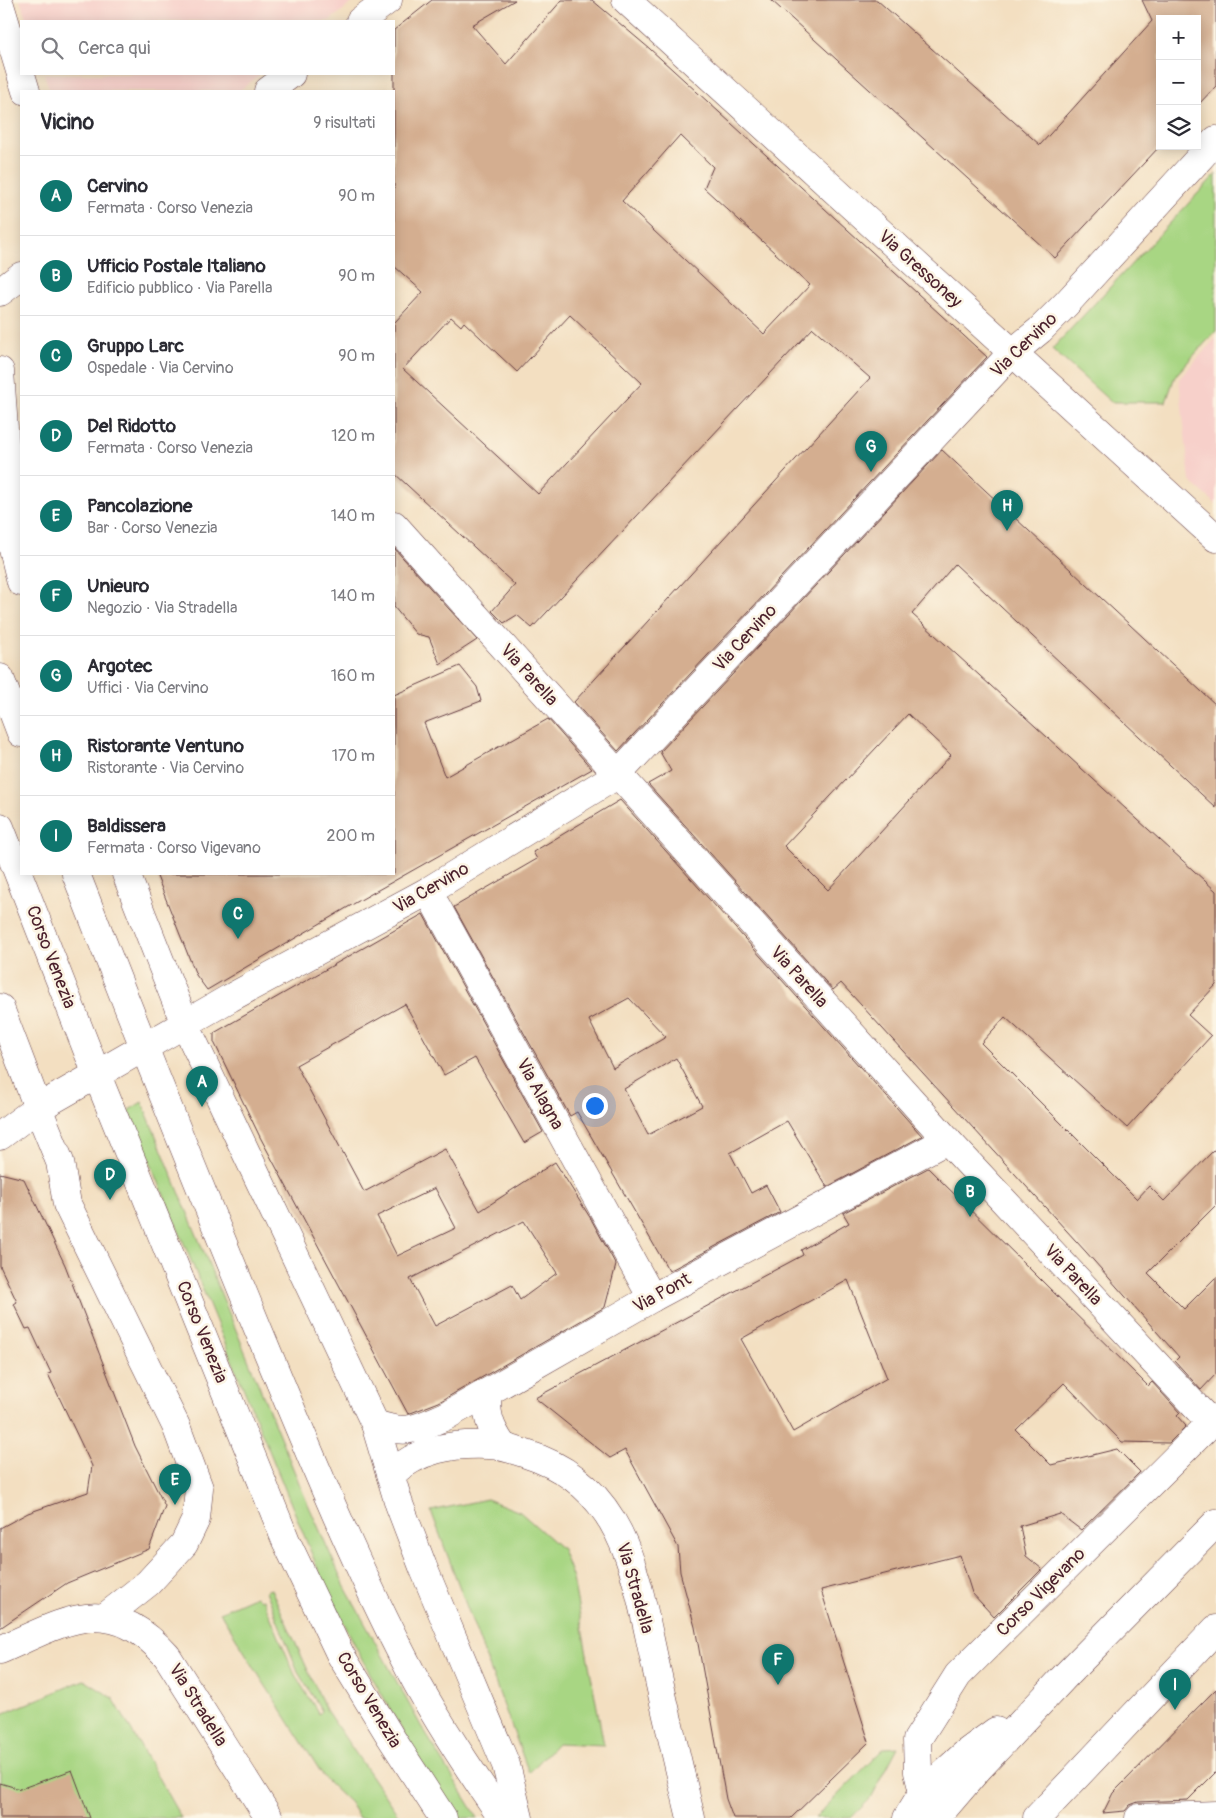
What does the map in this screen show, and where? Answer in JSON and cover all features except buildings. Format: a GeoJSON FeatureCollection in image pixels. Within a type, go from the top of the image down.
{"type":"FeatureCollection","features":[{"type":"Feature","properties":{"kind":"street"},"geometry":{"type":"LineString","coordinates":[[361,20],[388,0]]}},
{"type":"Feature","properties":{"kind":"street","name":"Via Gressoney"},"geometry":{"type":"LineString","coordinates":[[626,0],[1216,538]]}},
{"type":"Feature","properties":{"kind":"street"},"geometry":{"type":"LineString","coordinates":[[0,5],[20,71]]}},
{"type":"Feature","properties":{"kind":"street"},"geometry":{"type":"LineString","coordinates":[[21,75],[26,90]]}},
{"type":"Feature","properties":{"kind":"street"},"geometry":{"type":"LineString","coordinates":[[269,90],[290,75]]}},
{"type":"Feature","properties":{"kind":"street","name":"Via Cervino"},"geometry":{"type":"LineString","coordinates":[[0,1136],[38,1108],[185,1024],[428,891],[617,775],[1012,353],[1040,330],[1066,304],[1216,140]]}},
{"type":"Feature","properties":{"kind":"street"},"geometry":{"type":"LineString","coordinates":[[0,292],[20,277]]}},
{"type":"Feature","properties":{"kind":"street"},"geometry":{"type":"LineString","coordinates":[[0,371],[12,545],[20,578]]}},
{"type":"Feature","properties":{"kind":"street","name":"Via Parella"},"geometry":{"type":"LineString","coordinates":[[395,526],[947,1140],[1213,1421]]}},
{"type":"Feature","properties":{"kind":"street"},"geometry":{"type":"LineString","coordinates":[[0,678],[20,730]]}},
{"type":"Feature","properties":{"kind":"street","name":"Corso Venezia"},"geometry":{"type":"LineString","coordinates":[[0,827],[97,1074],[286,1541],[340,1654],[443,1818]]}},
{"type":"Feature","properties":{"kind":"street"},"geometry":{"type":"LineString","coordinates":[[76,875],[143,1048],[319,1478],[416,1680],[439,1722],[503,1818]]}},
{"type":"Feature","properties":{"kind":"street"},"geometry":{"type":"LineString","coordinates":[[126,875],[185,1024],[375,1424],[399,1504],[426,1576],[506,1764],[519,1818]]}},
{"type":"Feature","properties":{"kind":"street","name":"Via Alagna"},"geometry":{"type":"LineString","coordinates":[[428,891],[652,1298]]}},
{"type":"Feature","properties":{"kind":"street"},"geometry":{"type":"LineString","coordinates":[[0,1008],[60,1162],[66,1204],[176,1426],[199,1488],[196,1518],[184,1544],[148,1584],[105,1616]]}},
{"type":"Feature","properties":{"kind":"street","name":"Via Pont"},"geometry":{"type":"LineString","coordinates":[[375,1424],[397,1430],[409,1430],[446,1416],[652,1298],[947,1140]]}},
{"type":"Feature","properties":{"kind":"street"},"geometry":{"type":"LineString","coordinates":[[488,1392],[487,1415],[490,1426],[502,1445]]}},
{"type":"Feature","properties":{"kind":"street","name":"Corso Vigevano"},"geometry":{"type":"LineString","coordinates":[[923,1792],[918,1772],[917,1740],[958,1675],[1213,1421]]}},
{"type":"Feature","properties":{"kind":"street","name":"Via Stradella"},"geometry":{"type":"LineString","coordinates":[[391,1474],[407,1460],[428,1451],[474,1444],[502,1445],[546,1462],[569,1474],[589,1490],[607,1513],[621,1536],[635,1576],[690,1818]]}},
{"type":"Feature","properties":{"kind":"street"},"geometry":{"type":"LineString","coordinates":[[936,1818],[978,1769],[1062,1680],[1216,1523]]}},
{"type":"Feature","properties":{"kind":"street","name":"Via Stradella"},"geometry":{"type":"LineString","coordinates":[[0,1650],[73,1619],[89,1616],[105,1616],[123,1621],[141,1631],[167,1656],[269,1818]]}},
{"type":"Feature","properties":{"kind":"street"},"geometry":{"type":"LineString","coordinates":[[1037,1818],[1216,1629]]}},
{"type":"Feature","properties":{"kind":"street"},"geometry":{"type":"LineString","coordinates":[[907,1818],[923,1792],[966,1753],[1062,1680]]}},
{"type":"Feature","properties":{"kind":"street"},"geometry":{"type":"LineString","coordinates":[[1138,1818],[1216,1815]]}},
{"type":"Feature","properties":{"kind":"shaded area"},"geometry":{"type":"Polygon","coordinates":[[[20,0],[356,0],[330,20],[27,20],[20,0]]]}},
{"type":"Feature","properties":{"kind":"shaded area"},"geometry":{"type":"Polygon","coordinates":[[[44,75],[260,75],[240,90],[50,90],[44,75]]]}},
{"type":"Feature","properties":{"kind":"shaded area"},"geometry":{"type":"Polygon","coordinates":[[[1216,338],[1216,504],[1190,481],[1179,379],[1216,338]]]}},
{"type":"Feature","properties":{"kind":"green space"},"geometry":{"type":"Polygon","coordinates":[[[1216,174],[1216,331],[1175,376],[1166,402],[1111,402],[1052,349],[1216,174]]]}},
{"type":"Feature","properties":{"kind":"green space"},"geometry":{"type":"Polygon","coordinates":[[[142,1102],[304,1495],[345,1587],[421,1726],[478,1818],[457,1818],[418,1758],[363,1661],[322,1579],[129,1110],[142,1102]]]}},
{"type":"Feature","properties":{"kind":"green space"},"geometry":{"type":"Polygon","coordinates":[[[487,1499],[520,1512],[562,1549],[573,1579],[604,1745],[557,1743],[529,1773],[431,1511],[487,1499]]]}},
{"type":"Feature","properties":{"kind":"green space"},"geometry":{"type":"Polygon","coordinates":[[[271,1589],[326,1710],[400,1818],[359,1818],[350,1803],[326,1780],[220,1612],[256,1596],[260,1600],[263,1599],[295,1675],[319,1714],[322,1711],[299,1674],[266,1591],[271,1589]]]}},
{"type":"Feature","properties":{"kind":"green space"},"geometry":{"type":"Polygon","coordinates":[[[84,1680],[113,1698],[181,1818],[0,1818],[0,1715],[84,1680]]]}},
{"type":"Feature","properties":{"kind":"green space"},"geometry":{"type":"Polygon","coordinates":[[[898,1747],[871,1798],[851,1818],[815,1818],[882,1750],[898,1747]]]}},
{"type":"Feature","properties":{"kind":"place","name":"Argotec"},"geometry":{"type":"Point","coordinates":[871,472]}},
{"type":"Feature","properties":{"kind":"place","name":"Ristorante Ventuno"},"geometry":{"type":"Point","coordinates":[1007,531]}},
{"type":"Feature","properties":{"kind":"place","name":"Gruppo Larc"},"geometry":{"type":"Point","coordinates":[238,939]}},
{"type":"Feature","properties":{"kind":"place","name":"Cervino"},"geometry":{"type":"Point","coordinates":[202,1107]}},
{"type":"Feature","properties":{"kind":"place","name":"Del Ridotto"},"geometry":{"type":"Point","coordinates":[110,1200]}},
{"type":"Feature","properties":{"kind":"place","name":"Ufficio Postale Italiano"},"geometry":{"type":"Point","coordinates":[970,1217]}},
{"type":"Feature","properties":{"kind":"place","name":"Pancolazione"},"geometry":{"type":"Point","coordinates":[175,1505]}},
{"type":"Feature","properties":{"kind":"place","name":"Unieuro"},"geometry":{"type":"Point","coordinates":[778,1685]}},
{"type":"Feature","properties":{"kind":"place","name":"Baldissera"},"geometry":{"type":"Point","coordinates":[1175,1710]}}]}
